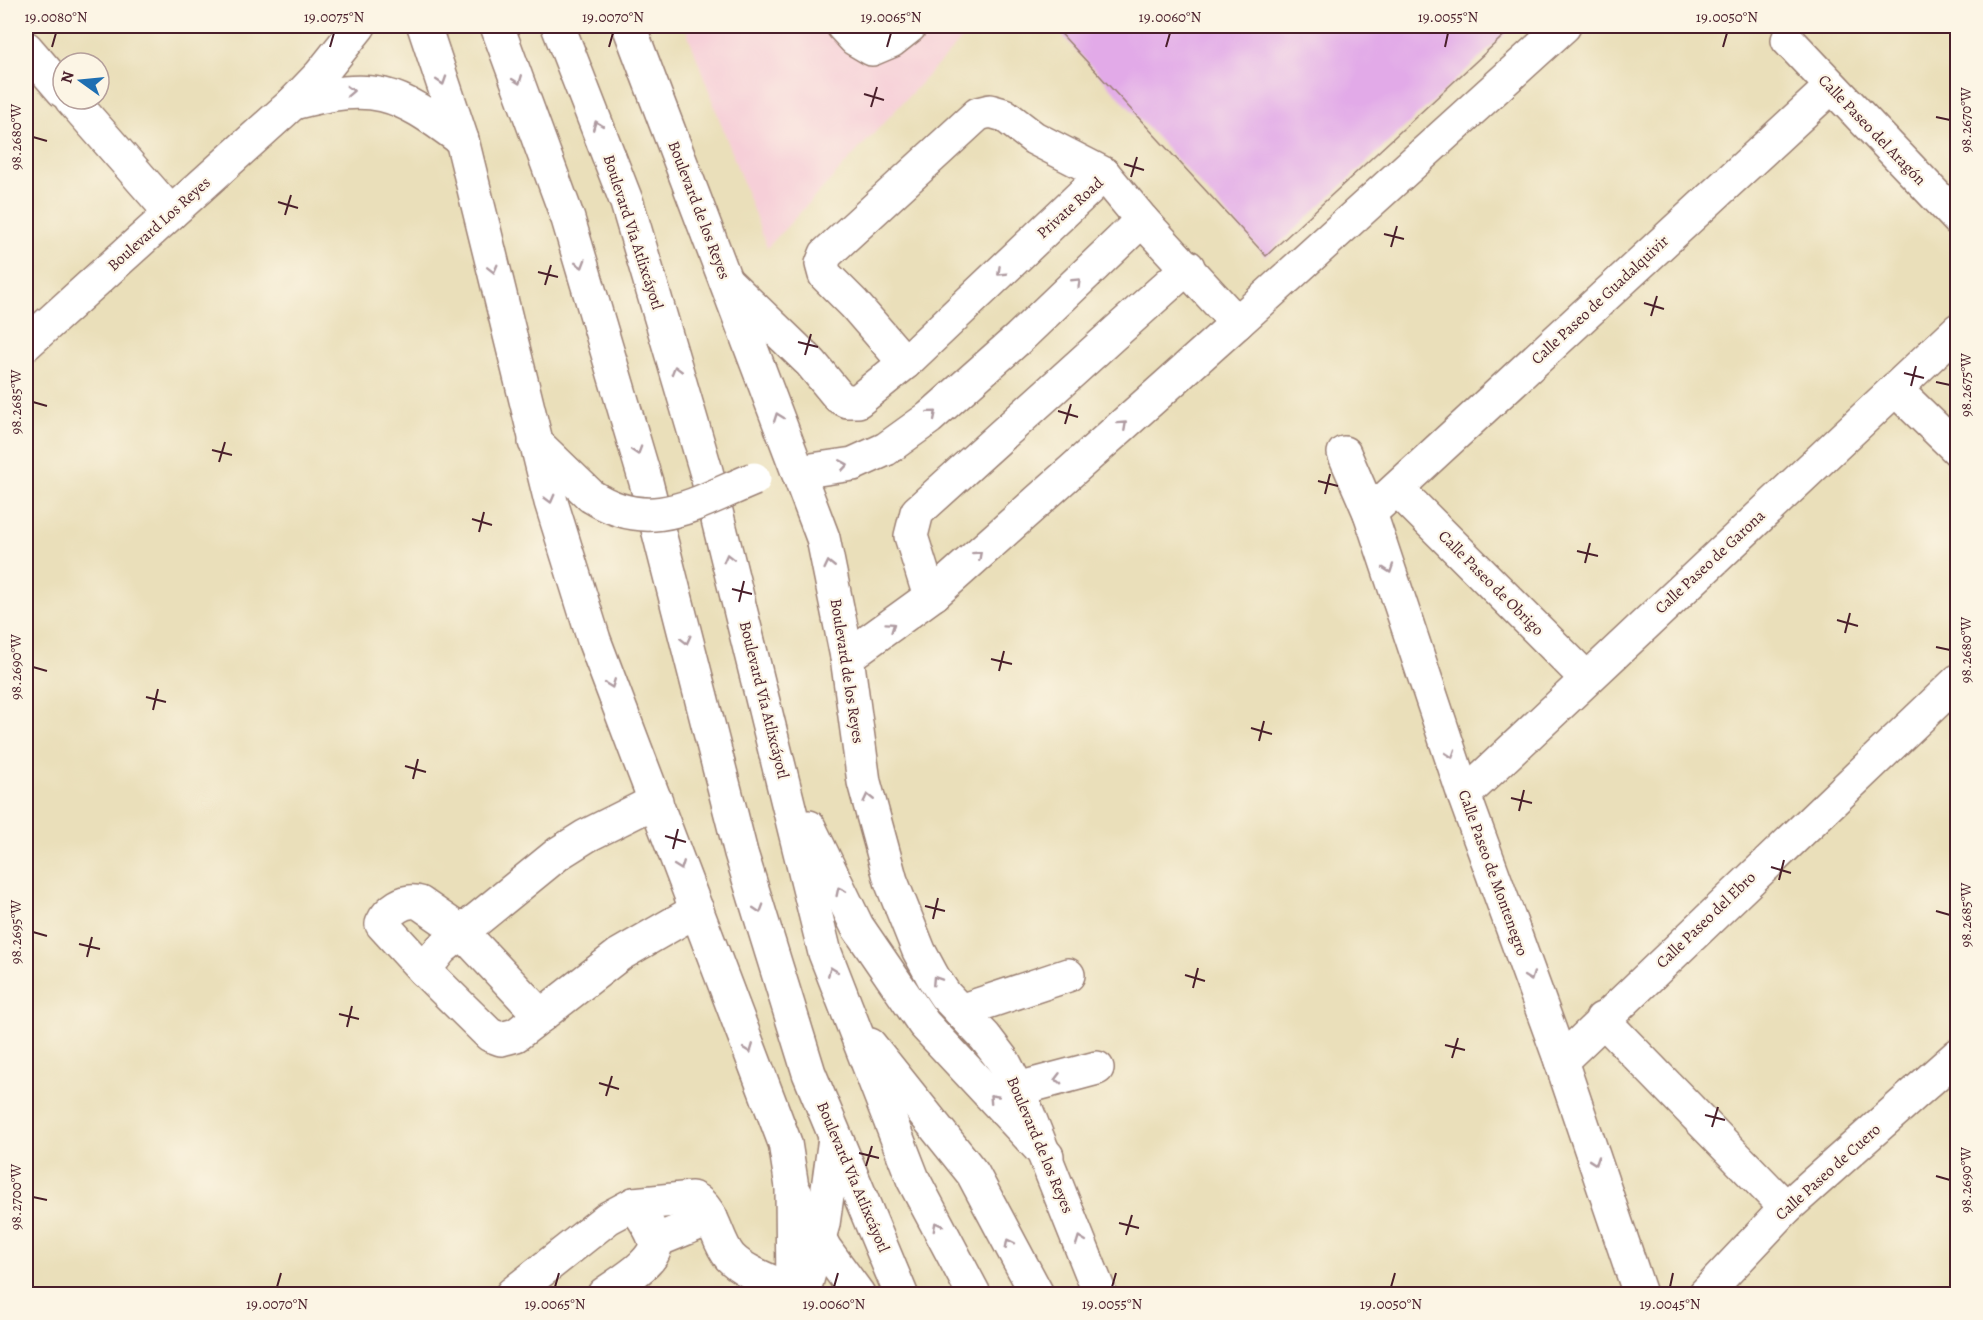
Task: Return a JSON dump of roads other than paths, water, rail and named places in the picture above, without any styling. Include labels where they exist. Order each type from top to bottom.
[{"type":"main road","name":"Boulevard Los Reyes","points":[[26,344],[293,103],[320,75],[359,26]]},
{"type":"main road","points":[[424,26],[462,140],[535,442],[568,561],[594,640],[785,1143],[792,1187],[797,1293]]},
{"type":"main road","name":"Boulevard Vía Atlixcáyotl","points":[[497,26],[568,219],[646,482],[741,853],[809,1073],[901,1294]]},
{"type":"main road","name":"Boulevard Vía Atlixcáyotl","points":[[558,26],[627,203],[706,471],[825,953],[913,1179],[974,1294]]},
{"type":"main road","points":[[616,26],[634,38]]},
{"type":"main road","points":[[843,26],[855,39],[872,49],[891,41],[910,26]]},
{"type":"main road","points":[[847,657],[934,594],[1564,26]]},
{"type":"main road","name":"Boulevard de los Reyes","points":[[634,38],[823,538],[847,657],[864,782],[880,848],[919,951],[933,977],[960,1011],[985,1037],[1011,1076],[1047,1156],[1100,1294]]},
{"type":"main road","name":"Calle Paseo del Aragón","points":[[1788,40],[1958,219]]},
{"type":"main road","points":[[26,48],[51,76]]},
{"type":"main road","name":"Calle Paseo de Guadalquivir","points":[[1370,513],[1831,87]]},
{"type":"main road","name":"Boulevard Los Reyes","points":[[293,103],[335,92],[363,91],[389,95],[412,105],[462,140]]},
{"type":"main road","points":[[81,111],[171,213]]},
{"type":"main road","points":[[905,363],[854,304],[825,275],[822,264],[826,255],[978,114],[990,111],[1004,115],[1034,138],[1104,174]]},
{"type":"main road","name":"Private Road","points":[[726,281],[811,363],[838,397],[847,401],[858,401],[905,363],[1104,174],[1142,220],[1188,267]]},
{"type":"main road","points":[[535,442],[591,496],[627,514],[652,516],[671,512],[754,479],[853,464],[886,449],[929,418],[1019,338],[1142,220]]},
{"type":"main road","points":[[934,594],[926,584],[911,536],[917,512],[1188,267],[1237,323]]},
{"type":"main road","name":"Calle Paseo de Garona","points":[[1464,795],[1958,330]]},
{"type":"main road","points":[[1895,389],[1958,450]]},
{"type":"main road","name":"Calle Paseo de Montenegro","points":[[1344,453],[1370,513],[1464,795],[1561,1061],[1640,1294]]},
{"type":"main road","name":"Calle Paseo de Obrigo","points":[[1396,489],[1586,678]]},
{"type":"main road","name":"Calle Paseo del Ebro","points":[[1561,1061],[1602,1019],[1958,681]]},
{"type":"main road","points":[[781,770],[857,926],[924,1024],[1047,1156]]},
{"type":"main road","points":[[424,970],[441,949],[559,853],[586,836],[656,801]]},
{"type":"main road","points":[[542,1016],[462,932],[413,901],[403,903],[385,918],[382,924],[387,932],[490,1035],[501,1039],[516,1035],[542,1016],[619,955],[697,910]]},
{"type":"main road","points":[[960,1011],[1068,975]]},
{"type":"main road","points":[[1001,998],[996,1030],[1011,1076],[1098,1068]]},
{"type":"main road","points":[[1602,1019],[1786,1208]]},
{"type":"main road","points":[[853,1025],[974,1174],[1037,1294]]},
{"type":"main road","name":"Calle Paseo de Cuero","points":[[1705,1294],[1786,1208],[1958,1055]]},
{"type":"main road","points":[[797,1293],[819,1240],[831,1180],[836,1136]]},
{"type":"main road","points":[[792,1187],[819,1240],[858,1294]]},
{"type":"main road","points":[[512,1294],[608,1218],[634,1204],[692,1198],[700,1202],[711,1218],[730,1257],[742,1266],[797,1293]]},
{"type":"main road","points":[[604,1294],[650,1260],[655,1250],[654,1241],[634,1204]]},
{"type":"main road","points":[[654,1241],[711,1218]]}]
